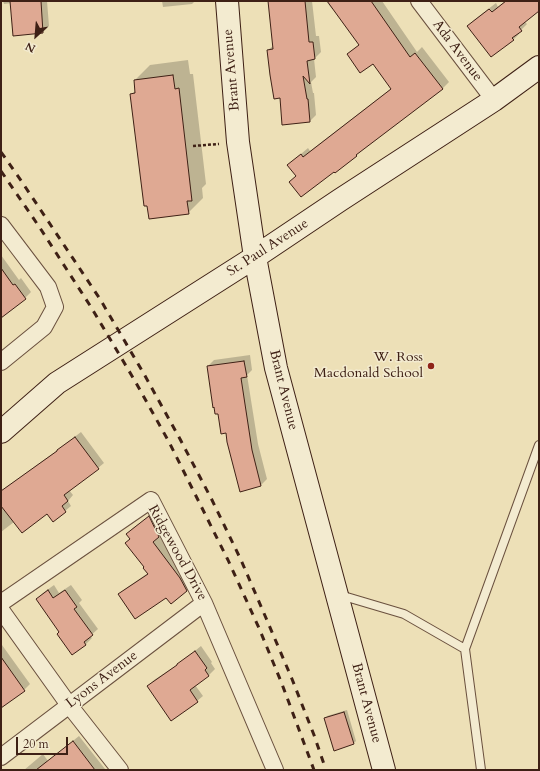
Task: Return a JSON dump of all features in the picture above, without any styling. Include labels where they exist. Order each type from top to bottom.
[{"type":"main road","name":"Brant Avenue","points":[[227,1],[238,142],[255,257],[276,368],[384,770]]},
{"type":"main road","name":"St. Paul Avenue","points":[[1,432],[57,383],[255,257],[494,100],[539,67]]},
{"type":"street","name":"Ada Avenue","points":[[419,1],[494,100]]},
{"type":"street","points":[[1,225],[48,287],[55,307],[44,326],[1,362]]},
{"type":"street","name":"Ridgewood Drive","points":[[1,603],[151,500],[204,603],[275,770]]},
{"type":"street","name":"Lyons Avenue","points":[[1,757],[204,603]]},
{"type":"street","points":[[1,610],[69,705],[120,770]]},
{"type":"lane","points":[[481,770],[465,649],[539,445]]},
{"type":"lane","points":[[337,594],[404,614],[465,649]]},
{"type":"path","points":[[193,146],[238,142]]},
{"type":"building","points":[[10,1],[41,1],[43,33],[13,36]]},
{"type":"building","points":[[268,1],[305,1],[309,42],[313,42],[315,59],[307,61],[310,84],[303,76],[308,99],[310,122],[282,125],[280,98],[274,99],[267,50],[273,49]]},
{"type":"building","points":[[327,1],[371,1],[410,57],[415,53],[443,89],[356,155],[357,156],[335,173],[334,172],[301,197],[289,182],[296,176],[287,165],[301,154],[303,157],[391,89],[373,64],[360,73],[347,54],[359,45]]},
{"type":"building","points":[[506,1],[539,1],[539,11],[519,27],[522,31],[512,38],[514,40],[491,57],[467,26],[489,9],[492,12]]},
{"type":"building","points":[[173,75],[175,89],[179,88],[192,201],[187,201],[189,214],[149,219],[147,206],[144,206],[130,94],[135,93],[134,80]]},
{"type":"building","points":[[1,268],[13,285],[15,284],[26,299],[1,318]]},
{"type":"building","points":[[244,361],[247,377],[241,378],[252,450],[261,486],[240,492],[226,433],[221,434],[218,414],[215,414],[214,407],[213,408],[207,366]]},
{"type":"building","points":[[75,437],[99,469],[64,495],[68,501],[62,506],[66,512],[53,522],[47,514],[22,533],[1,506],[1,491]]},
{"type":"building","points":[[149,516],[159,537],[153,542],[180,578],[187,591],[171,604],[166,598],[135,619],[118,594],[148,574],[125,543],[130,539],[126,534]]},
{"type":"building","points":[[48,590],[53,598],[65,590],[77,607],[74,609],[93,635],[84,642],[86,645],[72,655],[57,634],[59,632],[36,599]]},
{"type":"building","points":[[195,651],[207,668],[205,670],[209,676],[190,690],[198,702],[171,721],[147,686]]},
{"type":"building","points":[[1,657],[25,691],[1,708]]},
{"type":"building","points":[[344,712],[354,744],[334,751],[324,718]]},
{"type":"building","points":[[73,741],[95,770],[36,770]]},
{"type":"railway","points":[[1,152],[100,299],[180,439],[241,560],[292,679],[326,770]]},
{"type":"railway","points":[[1,171],[91,307],[169,442],[228,560],[259,628],[282,684],[314,770]]},
{"type":"place","name":"W. Ross Macdonald School","points":[[431,366]]}]
